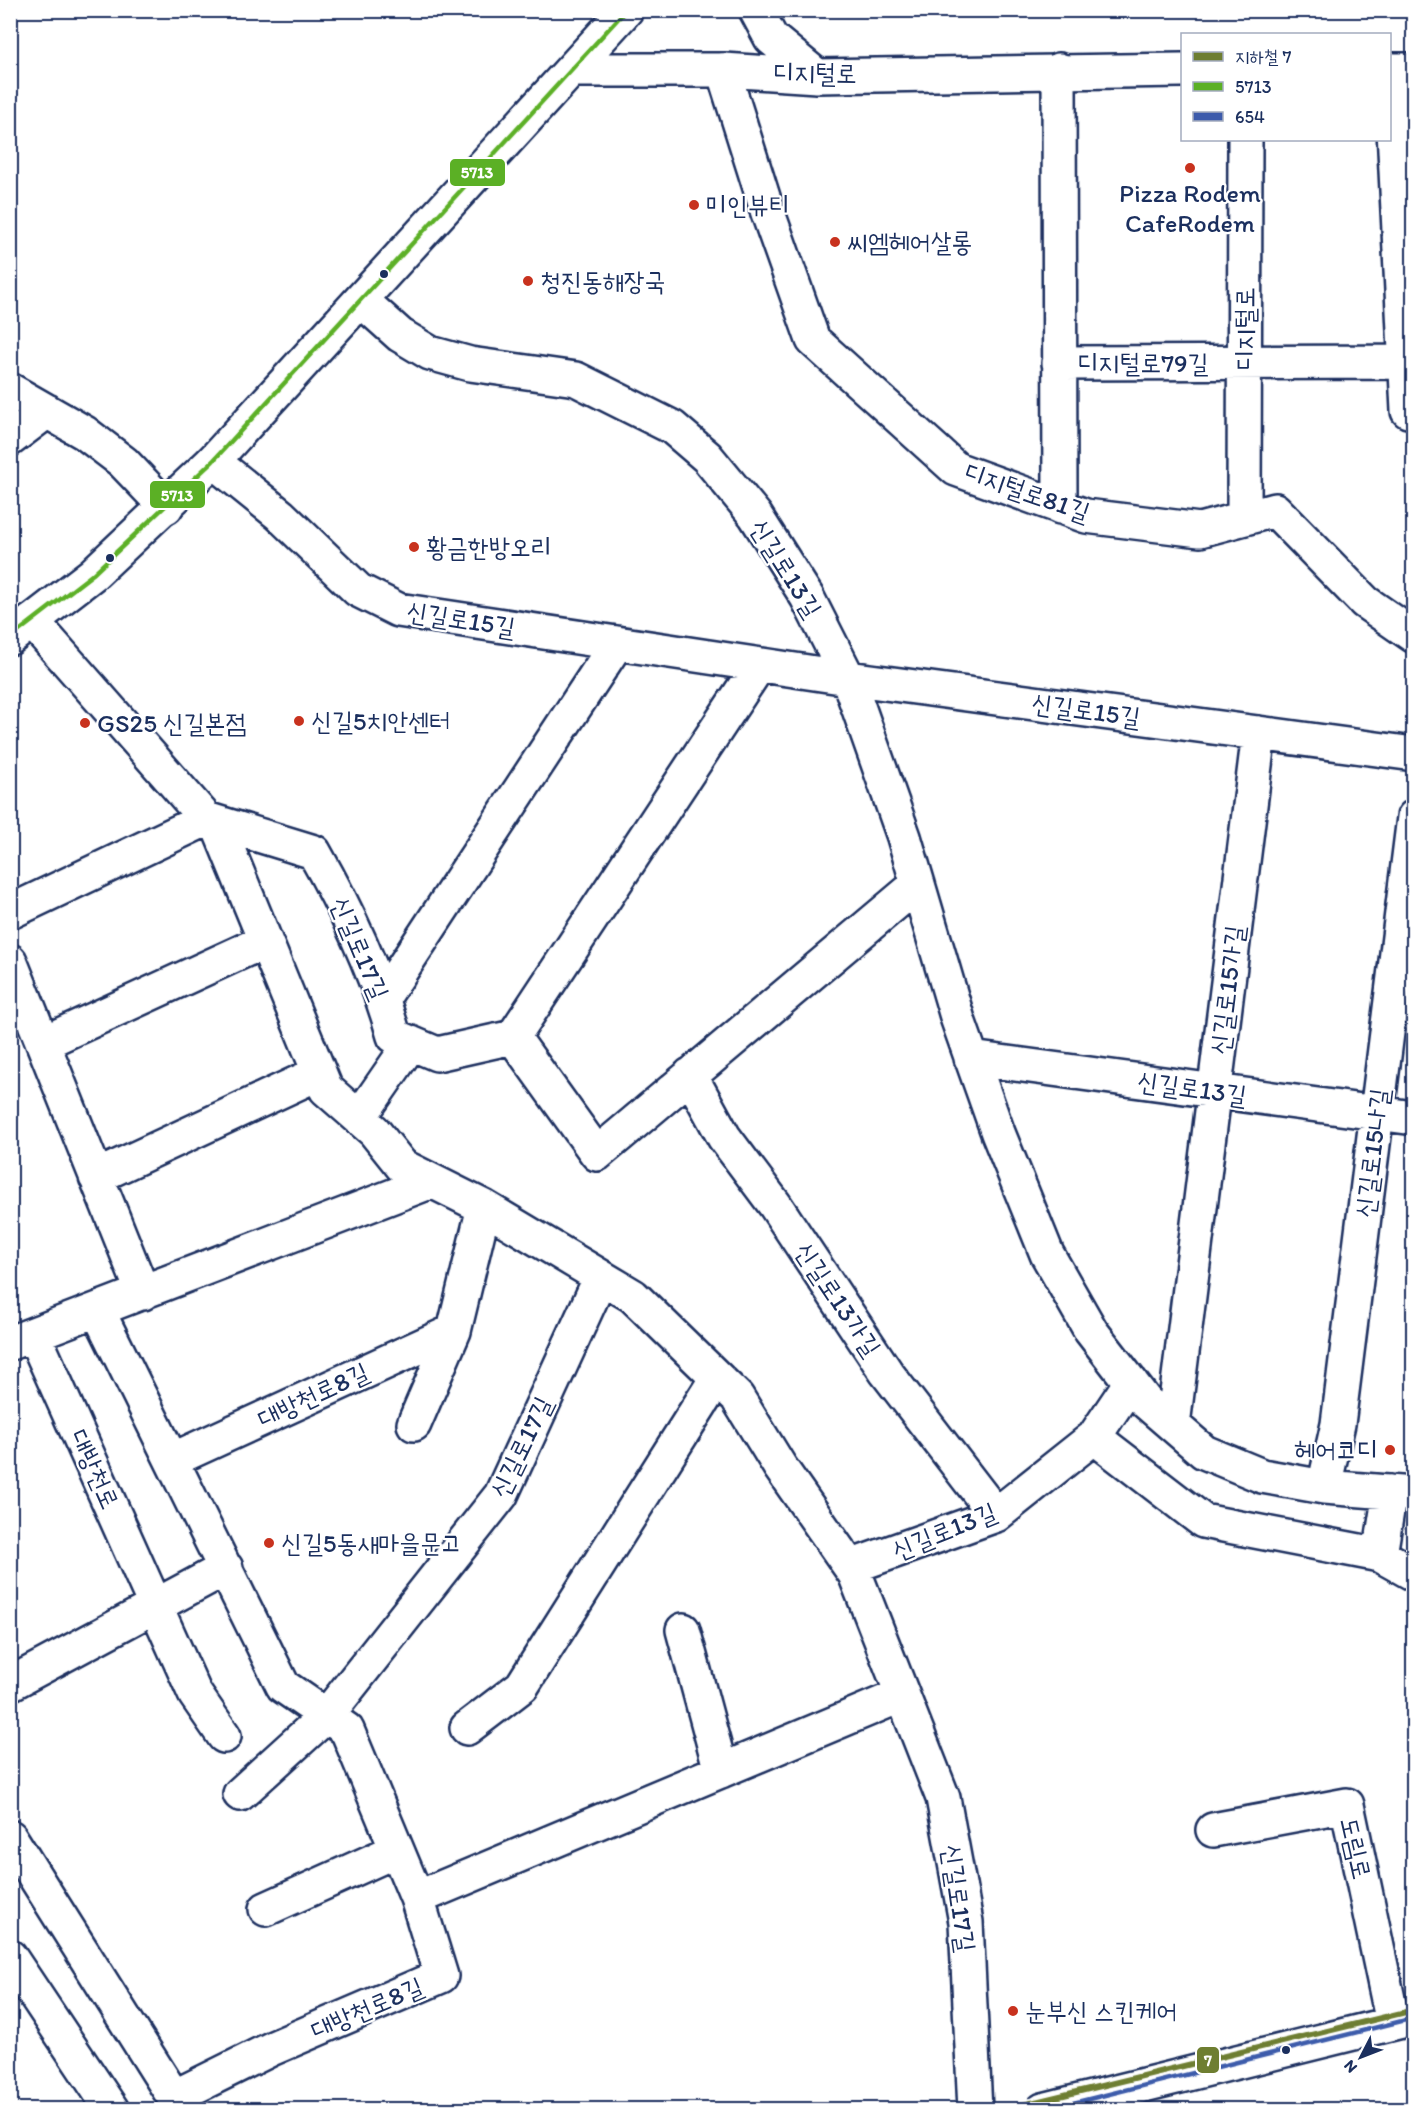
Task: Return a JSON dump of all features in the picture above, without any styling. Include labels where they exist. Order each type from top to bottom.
[{"type":"street","points":[[21,629],[93,574],[213,461],[626,10]]},
{"type":"street","points":[[756,10],[771,38],[817,76]]},
{"type":"street","name":"디지털로","points":[[571,70],[723,70],[817,76],[1059,70],[1181,70]]},
{"type":"street","name":"디지털로81길","points":[[723,70],[768,213],[813,339],[956,469],[1086,516],[1200,530],[1275,510],[1365,602],[1413,636]]},
{"type":"street","points":[[1059,70],[1060,507]]},
{"type":"street","points":[[1398,70],[1408,411],[1413,410]]},
{"type":"street","name":"디지털로","points":[[1244,518],[1245,141]]},
{"type":"street","name":"신길로13길","points":[[361,300],[400,335],[430,352],[470,364],[576,379],[672,427],[707,457],[754,515],[807,597],[848,678],[918,884],[971,1058],[998,1133],[1047,1254],[1091,1331],[1146,1402],[1204,1452],[1262,1476],[1324,1487],[1402,1493]]},
{"type":"street","name":"디지털로79길","points":[[1059,363],[1406,362]]},
{"type":"street","points":[[10,390],[85,433],[123,462],[166,507]]},
{"type":"street","points":[[10,439],[47,411]]},
{"type":"street","name":"신길로15길","points":[[213,461],[280,515],[358,590],[398,610],[848,678],[1413,754]]},
{"type":"street","name":"신길로17길","points":[[21,629],[206,819],[219,828],[326,1089],[374,1131],[402,1166],[484,1207],[633,1296],[737,1397],[780,1467],[850,1567],[943,1798],[966,1922],[975,2109]]},
{"type":"street","points":[[383,998],[617,643]]},
{"type":"street","points":[[759,665],[513,1037],[597,1154],[918,884]]},
{"type":"street","name":"신길로15가길","points":[[1173,1425],[1259,733]]},
{"type":"street","name":"신길로15나길","points":[[1324,1487],[1338,1424],[1413,817]]},
{"type":"street","points":[[10,912],[206,819]]},
{"type":"street","name":"신길로17길","points":[[206,819],[314,852],[334,887],[383,998],[394,1036],[437,1054],[513,1037]]},
{"type":"street","points":[[43,1043],[265,941]]},
{"type":"street","points":[[10,961],[143,1293]]},
{"type":"street","points":[[359,1118],[411,1043]]},
{"type":"street","name":"신길로13길","points":[[971,1058],[1413,1118]]},
{"type":"street","points":[[96,1177],[319,1073]]},
{"type":"street","name":"신길로13가길","points":[[690,1075],[724,1137],[776,1205],[886,1372],[996,1515]]},
{"type":"street","points":[[22,1339],[432,1181]]},
{"type":"street","points":[[414,1424],[454,1331],[484,1207]]},
{"type":"street","name":"신길로17길","points":[[327,1715],[501,1496],[601,1277]]},
{"type":"street","name":"대방천로8길","points":[[98,1311],[284,1686],[347,1730],[417,1898],[441,1976],[273,2048],[178,2103]]},
{"type":"street","name":"대방천로8길","points":[[172,1460],[454,1331]]},
{"type":"street","name":"대방천로","points":[[22,1339],[156,1604],[195,1694],[224,1736]]},
{"type":"street","points":[[467,1728],[522,1686],[717,1378]]},
{"type":"street","name":"신길로13길","points":[[850,1567],[996,1515],[1094,1437],[1131,1382]]},
{"type":"street","points":[[1094,1437],[1203,1521],[1380,1555],[1413,1574]]},
{"type":"street","points":[[1380,1555],[1402,1493]]},
{"type":"street","points":[[10,1684],[226,1568]]},
{"type":"street","points":[[683,1630],[721,1771]]},
{"type":"street","points":[[417,1898],[902,1695]]},
{"type":"street","points":[[240,1794],[327,1715]]},
{"type":"street","name":"도림로","points":[[1043,2109],[1403,2020],[1347,1805],[1213,1830]]},
{"type":"street","points":[[10,1837],[178,2103]]},
{"type":"street","points":[[266,1909],[397,1850]]},
{"type":"street","points":[[10,1957],[111,2109]]},
{"type":"metro line","name":"7","points":[[1002,2110],[1414,2010]]},
{"type":"transit line","name":"5713","points":[[10,638],[93,574],[213,461],[626,10]]},
{"type":"transit line","name":"654","points":[[1045,2110],[1414,2018]]},
{"type":"place","name":"Pizza Rodem CafeRodem","points":[[1190,168]]},
{"type":"place","name":"미인뷰티","points":[[694,205]]},
{"type":"place","name":"씨엠헤어살롱","points":[[835,242]]},
{"type":"place","name":"청진동해장국","points":[[528,281]]},
{"type":"place","name":"황금한방오리","points":[[414,547]]},
{"type":"place","name":"신길5치안센터","points":[[299,721]]},
{"type":"place","name":"GS25 신길본점","points":[[85,723]]},
{"type":"place","name":"헤어코디","points":[[1390,1450]]},
{"type":"place","name":"신길5동새마을문고","points":[[269,1543]]},
{"type":"place","name":"눈부신 스킨케어","points":[[1013,2011]]}]
